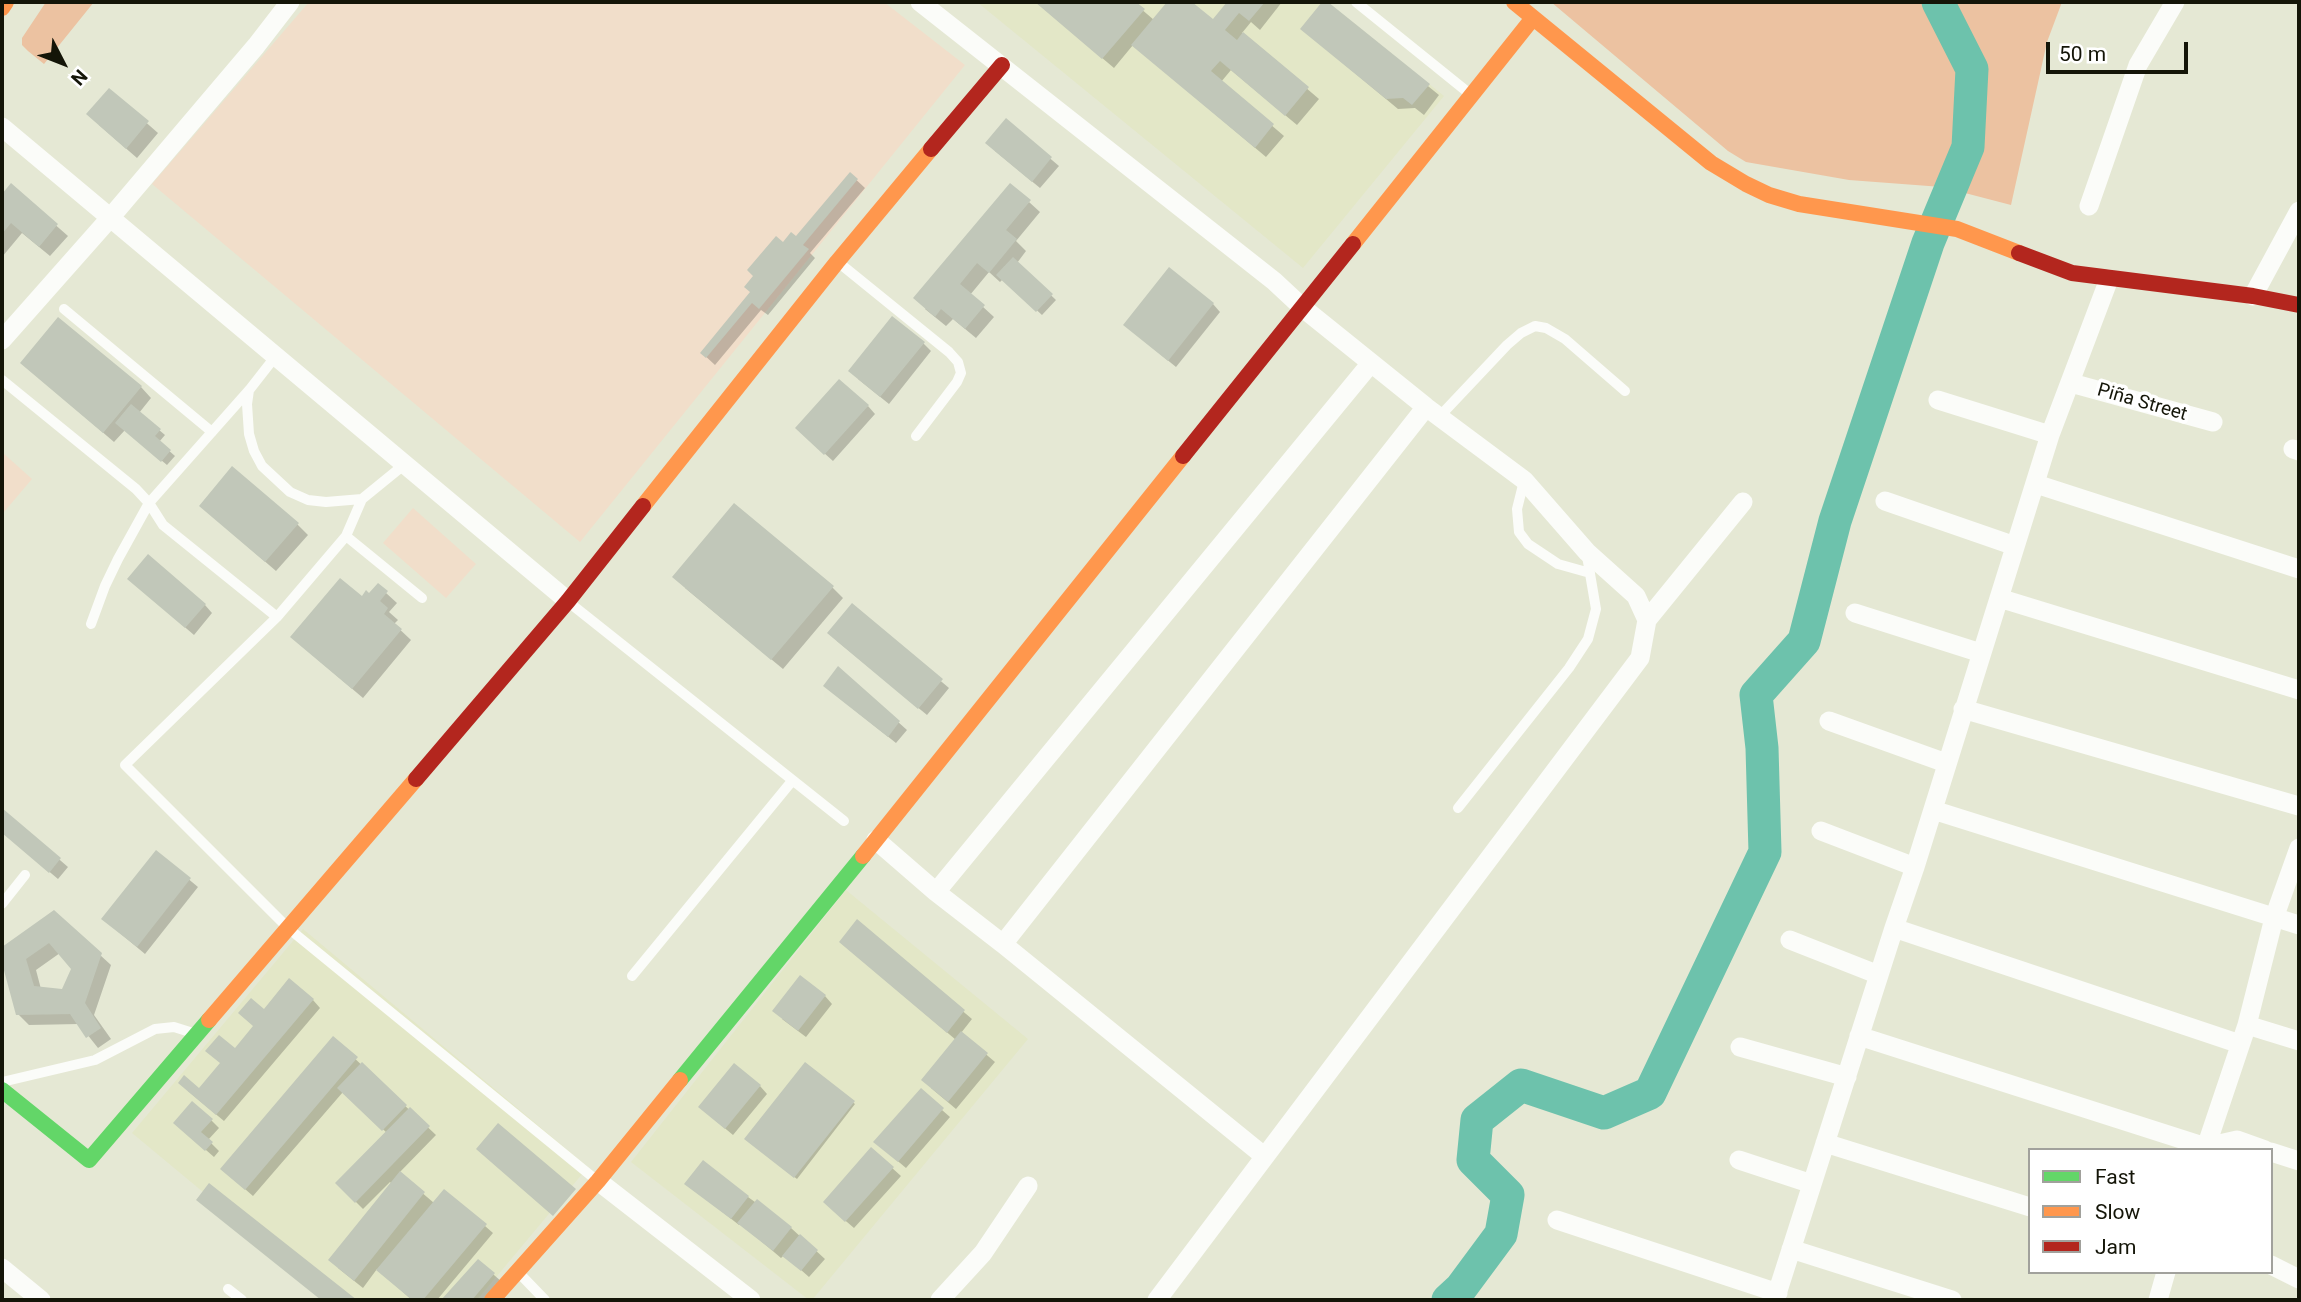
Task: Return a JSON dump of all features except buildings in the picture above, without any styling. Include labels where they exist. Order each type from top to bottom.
[{"type":"street","points":[[2,8],[6,2]]},
{"type":"street","points":[[2,340],[110,218],[290,2]]},
{"type":"street","points":[[920,2],[1274,281],[1371,363],[1524,480],[1587,552],[1636,596],[1647,620]]},
{"type":"street","points":[[1514,2],[1684,142],[1727,174],[1769,195],[1799,204],[1957,229],[2072,273],[2253,296],[2299,305]]},
{"type":"street","points":[[2089,206],[2138,65],[2175,2]]},
{"type":"street","points":[[492,1300],[598,1181],[876,840],[1532,18]]},
{"type":"street","points":[[2,1090],[89,1160],[568,601],[837,262],[1002,65]]},
{"type":"street","points":[[2,127],[568,601]]},
{"type":"street","points":[[2253,296],[2299,211]]},
{"type":"street","points":[[1557,1220],[1777,1296],[2050,435],[2109,279]]},
{"type":"street","points":[[936,892],[1371,363]]},
{"type":"street","name":"Piña Street","points":[[2071,383],[2213,422]]},
{"type":"street","points":[[1938,400],[2050,435]]},
{"type":"street","points":[[1003,944],[1433,411]]},
{"type":"street","points":[[2036,484],[2299,569]]},
{"type":"street","points":[[1885,501],[2015,547]]},
{"type":"street","points":[[1157,1300],[1640,658],[1647,620],[1743,502]]},
{"type":"street","points":[[1998,598],[2299,690]]},
{"type":"street","points":[[1855,613],[1981,653]]},
{"type":"street","points":[[1963,709],[2299,806]]},
{"type":"street","points":[[1829,721],[1946,763]]},
{"type":"street","points":[[1933,810],[2299,925]]},
{"type":"street","points":[[1821,831],[1915,867]]},
{"type":"street","points":[[876,840],[936,892],[1264,1156]]},
{"type":"street","points":[[2206,1148],[2247,1025],[2274,918],[2299,848]]},
{"type":"street","points":[[1894,928],[2240,1044]]},
{"type":"street","points":[[1790,940],[1879,975]]},
{"type":"street","points":[[2247,1025],[2299,1041]]},
{"type":"street","points":[[1859,1036],[2203,1148]]},
{"type":"street","points":[[1740,1047],[1847,1077]]},
{"type":"street","points":[[2209,1148],[2237,1140],[2259,1148]]},
{"type":"street","points":[[1825,1143],[2028,1206]]},
{"type":"street","points":[[2273,1153],[2299,1161]]},
{"type":"street","points":[[1739,1160],[1812,1184]]},
{"type":"street","points":[[598,1181],[751,1300]]},
{"type":"street","points":[[940,1300],[983,1253],[1028,1186]]},
{"type":"street","points":[[1791,1249],[1952,1300]]},
{"type":"street","points":[[2273,1266],[2299,1279]]},
{"type":"street","points":[[2,1268],[41,1300]]},
{"type":"street","points":[[2158,1300],[2165,1274]]},
{"type":"lane","points":[[1356,2],[1470,94]]},
{"type":"lane","points":[[837,262],[958,362],[961,373],[957,382],[916,436]]},
{"type":"lane","points":[[64,309],[212,432]]},
{"type":"lane","points":[[1433,411],[1521,332],[1535,326],[1546,328],[1565,339],[1625,391]]},
{"type":"lane","points":[[91,624],[113,568],[149,503],[250,390],[275,357]]},
{"type":"lane","points":[[2,380],[136,489],[163,525],[277,617]]},
{"type":"lane","points":[[250,390],[247,404],[249,434],[262,466],[275,480],[290,492],[308,500],[326,502],[362,499]]},
{"type":"lane","points":[[405,464],[362,499],[346,536],[277,617],[125,765],[288,928],[598,1181]]},
{"type":"lane","points":[[1524,480],[1517,509],[1519,532],[1528,544],[1558,564],[1590,573]]},
{"type":"lane","points":[[346,536],[422,598]]},
{"type":"lane","points":[[1458,808],[1569,668],[1588,639],[1595,609],[1587,552]]},
{"type":"lane","points":[[568,601],[844,821]]},
{"type":"lane","points":[[632,976],[792,781]]},
{"type":"lane","points":[[2,904],[25,875]]},
{"type":"lane","points":[[2,1083],[95,1060],[155,1029],[174,1027],[197,1034]]},
{"type":"lane","points":[[517,1271],[545,1300]]},
{"type":"lane","points":[[228,1289],[242,1300]]},
{"type":"shaded area","points":[[46,2],[94,2],[44,64],[22,45],[22,38]]},
{"type":"shaded area","points":[[309,2],[884,2],[965,65],[580,542],[152,184]]},
{"type":"shaded area","points":[[977,2],[1328,2],[1444,96],[1303,268]]},
{"type":"shaded area","points":[[1551,2],[2062,2],[2047,42],[2011,205],[1942,187],[1849,180],[1746,162],[1728,151]]},
{"type":"shaded area","points":[[2,452],[32,479],[4,512],[2,510]]},
{"type":"shaded area","points":[[413,508],[476,564],[446,598],[383,543]]},
{"type":"shaded area","points":[[846,890],[1028,1039],[812,1300],[809,1300],[631,1162]]},
{"type":"shaded area","points":[[303,929],[588,1167],[477,1300],[333,1300],[132,1133]]},
{"type":"waterway","points":[[1448,1300],[1461,1288],[1501,1234],[1508,1195],[1473,1160],[1477,1120],[1521,1085],[1604,1113],[1650,1093],[1765,852],[1762,748],[1756,695],[1804,641],[1835,521],[1928,243],[1968,147],[1972,69],[1938,2]]},
{"type":"traffic: fast","points":[[680,1080],[863,856]]},
{"type":"traffic: fast","points":[[2,1090],[89,1160],[209,1020]]},
{"type":"traffic: slow","points":[[2,8],[6,2]]},
{"type":"traffic: slow","points":[[1514,2],[1711,163],[1746,184],[1769,195],[1799,204],[1957,229],[2019,253]]},
{"type":"traffic: slow","points":[[1353,244],[1533,18]]},
{"type":"traffic: slow","points":[[643,506],[837,262],[931,149]]},
{"type":"traffic: slow","points":[[863,856],[1183,456]]},
{"type":"traffic: slow","points":[[209,1020],[416,779]]},
{"type":"traffic: slow","points":[[492,1300],[598,1181],[680,1080]]},
{"type":"traffic: jam","points":[[931,149],[1002,65]]},
{"type":"traffic: jam","points":[[1183,456],[1353,244]]},
{"type":"traffic: jam","points":[[2019,253],[2072,273],[2253,296],[2299,305]]},
{"type":"traffic: jam","points":[[416,779],[568,601],[643,506]]}]
